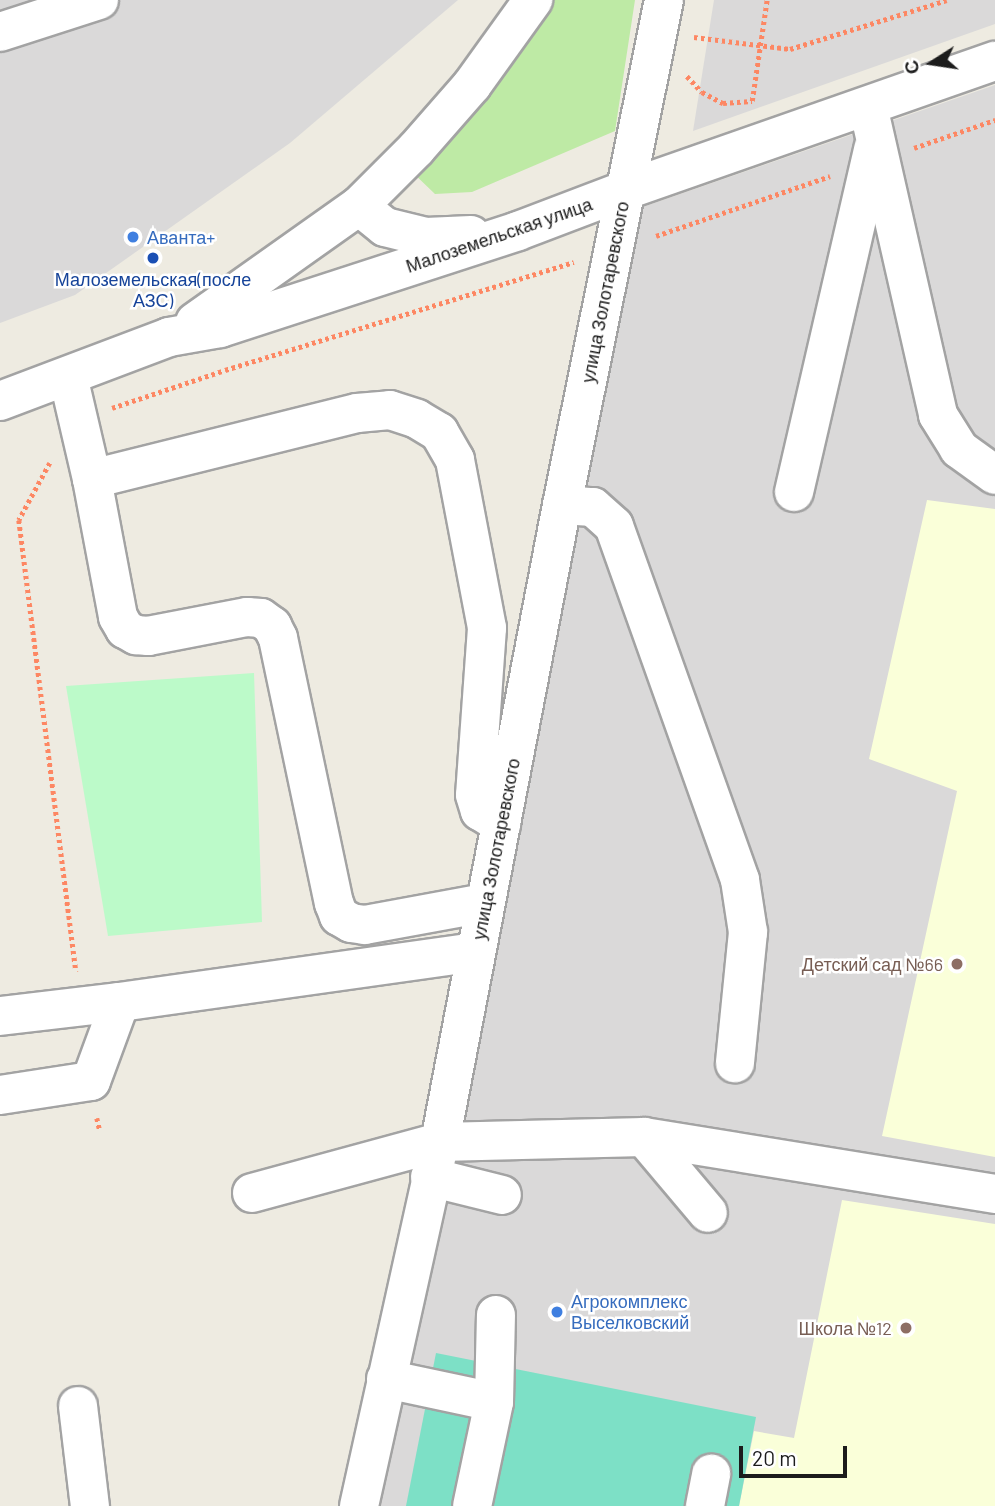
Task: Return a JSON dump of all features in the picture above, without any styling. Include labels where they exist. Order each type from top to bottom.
[{"type":"street","points":[[0,32],[99,0]]},
{"type":"street","points":[[169,337],[215,311],[359,206],[416,149],[472,85],[533,0]]},
{"type":"street","name":"улица Золотаревского","points":[[359,1506],[435,1159],[562,505],[664,0]]},
{"type":"street","name":"Малоземельская улица","points":[[0,401],[169,337],[220,328],[518,231],[626,190],[873,142],[995,61]]},
{"type":"street","points":[[873,142],[938,415],[959,449],[995,475]]},
{"type":"street","points":[[794,492],[873,142]]},
{"type":"street","points":[[359,206],[385,227],[426,237],[518,231]]},
{"type":"street","points":[[68,376],[92,479],[118,617],[125,629],[136,635],[148,636],[247,617],[261,618],[272,626],[278,638],[339,916],[351,923],[365,925],[485,903]]},
{"type":"street","points":[[92,479],[357,413],[390,410],[417,419],[439,432],[455,460],[487,628],[475,795],[480,811],[501,824]]},
{"type":"street","points":[[562,505],[593,507],[614,526],[740,880],[748,932],[735,1063]]},
{"type":"street","points":[[0,1016],[81,1008],[476,953]]},
{"type":"street","points":[[0,1095],[91,1081],[120,1002]]},
{"type":"street","points":[[644,1137],[708,1213]]},
{"type":"street","points":[[252,1193],[435,1159],[644,1137],[995,1194]]},
{"type":"street","points":[[435,1159],[502,1195]]},
{"type":"street","points":[[472,1506],[494,1402],[496,1315]]},
{"type":"street","points":[[386,1380],[494,1402]]},
{"type":"street","points":[[78,1406],[90,1506]]},
{"type":"path","points":[[680,68],[702,92],[723,103],[752,101],[767,0]]},
{"type":"path","points":[[685,36],[790,49],[947,0]]},
{"type":"path","points":[[81,1008],[19,520],[73,421],[278,353],[614,251],[873,142],[995,120]]},
{"type":"path","points":[[91,1081],[100,1131]]},
{"type":"shaded area","points":[[0,0],[458,0],[290,143],[75,295],[0,323]]},
{"type":"shaded area","points":[[714,0],[995,0],[995,24],[693,131]]},
{"type":"shaded area","points":[[995,85],[995,1506],[378,1506],[637,209]]},
{"type":"shaded area","name":"Детский сад №66","points":[[927,500],[995,509],[995,1157],[882,1136],[957,791],[869,759]]},
{"type":"shaded area","name":"Школа №12","points":[[842,1200],[995,1224],[995,1506],[739,1506],[754,1431],[794,1438]]},
{"type":"green space","points":[[554,0],[635,0],[615,131],[472,192],[435,194],[409,169],[507,65]]},
{"type":"green space","points":[[254,673],[262,922],[108,936],[66,686]]},
{"type":"green space","points":[[436,1353],[756,1417],[739,1506],[406,1506]]},
{"type":"place","name":"Аванта+","points":[[133,237]]},
{"type":"place","name":"Малоземельская(после АЗС)","points":[[153,258]]},
{"type":"place","name":"Детский сад №66","points":[[957,964]]},
{"type":"place","name":"Агрокомплекс Выселковский","points":[[557,1312]]},
{"type":"place","name":"Школа №12","points":[[906,1328]]}]
